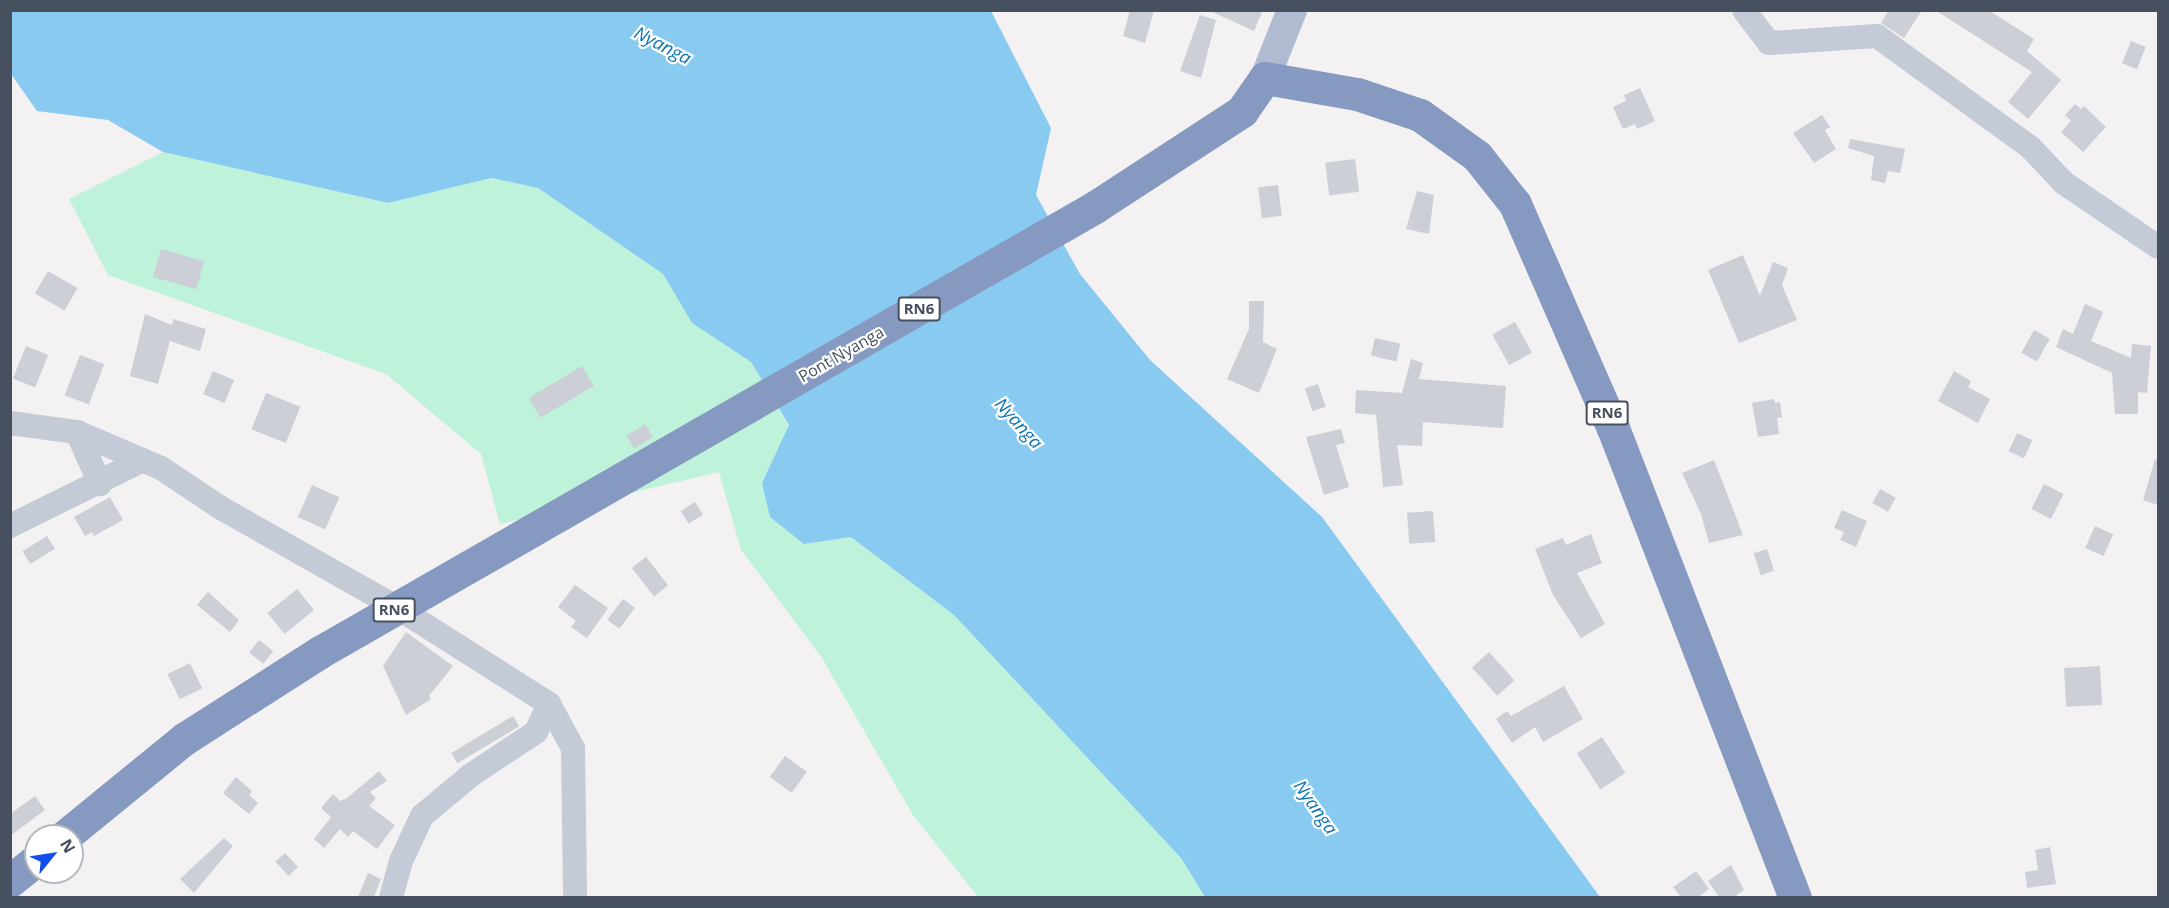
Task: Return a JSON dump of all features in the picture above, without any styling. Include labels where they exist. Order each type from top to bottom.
[{"type":"highway","name":"Pont Nyanga","points":[[398,608],[1095,207],[1242,111],[1265,78]]},
{"type":"highway","name":"RN6","points":[[1265,78],[1357,94],[1420,115],[1477,156],[1515,204],[1613,428],[1795,897]]},
{"type":"highway","name":"RN6","points":[[79,824],[184,739],[320,652],[398,608]]},
{"type":"highway","points":[[10,881],[24,870]]},
{"type":"main road","points":[[1265,78],[1292,10]]},
{"type":"street","points":[[1744,10],[1769,43],[1877,36],[2030,147],[2064,183],[2158,247]]},
{"type":"street","points":[[10,423],[77,432],[143,460],[398,608],[549,704],[573,748],[575,897]]},
{"type":"street","points":[[77,432],[100,484]]},
{"type":"street","points":[[10,526],[100,484],[143,460]]},
{"type":"street","points":[[391,897],[401,861],[422,816],[471,775],[536,732],[549,704]]},
{"type":"green space","points":[[163,152],[387,203],[491,178],[538,188],[663,274],[692,323],[751,362],[789,426],[762,483],[804,544],[851,537],[954,615],[1181,858],[1205,897],[978,897],[913,815],[820,655],[741,550],[719,472],[500,524],[481,454],[386,374],[108,275],[69,199]]},
{"type":"water","name":"Nyanga","points":[[11,11],[991,11],[1051,128],[1036,195],[1080,274],[1150,360],[1322,517],[1600,897],[1205,897],[1181,858],[954,615],[851,537],[804,544],[770,517],[762,483],[789,425],[751,362],[692,323],[663,274],[538,188],[491,178],[388,203],[163,152],[108,120],[37,111],[11,74]]},
{"type":"building","points":[[1130,10],[1154,10],[1145,43],[1123,36]]},
{"type":"building","points":[[1208,10],[1263,10],[1254,31]]},
{"type":"building","points":[[1889,10],[1922,10],[1904,38],[1881,23]]},
{"type":"building","points":[[1935,10],[1988,10],[2034,39],[2027,51],[2061,80],[2028,119],[2008,102],[2032,72]]},
{"type":"building","points":[[1200,15],[1216,20],[1201,78],[1180,71]]},
{"type":"building","points":[[2131,41],[2146,47],[2137,69],[2122,63]]},
{"type":"building","points":[[1640,88],[1655,121],[1637,129],[1635,124],[1623,129],[1613,107],[1626,101],[1624,95]]},
{"type":"building","points":[[2075,104],[2081,109],[2084,106],[2106,127],[2083,152],[2061,132],[2071,121],[2065,115]]},
{"type":"building","points":[[1822,115],[1830,127],[1825,130],[1836,149],[1814,163],[1793,133]]},
{"type":"building","points":[[1850,139],[1905,149],[1900,173],[1888,171],[1885,183],[1871,180],[1874,156],[1848,148]]},
{"type":"building","points":[[1355,159],[1359,192],[1329,195],[1325,163]]},
{"type":"building","points":[[1278,185],[1282,216],[1262,218],[1258,187]]},
{"type":"building","points":[[1417,191],[1434,195],[1429,234],[1406,229]]},
{"type":"building","points":[[161,249],[204,261],[196,289],[153,277]]},
{"type":"building","points":[[1743,255],[1760,296],[1773,262],[1788,268],[1782,285],[1797,320],[1739,343],[1708,270]]},
{"type":"building","points":[[48,271],[77,288],[64,311],[35,294]]},
{"type":"building","points":[[1249,301],[1264,301],[1263,342],[1277,349],[1259,393],[1227,379],[1249,329]]},
{"type":"building","points":[[2085,304],[2103,312],[2091,341],[2131,358],[2132,344],[2151,346],[2147,393],[2138,392],[2138,414],[2115,414],[2112,373],[2056,347],[2063,329],[2073,334]]},
{"type":"building","points":[[145,314],[172,325],[173,319],[206,329],[200,351],[170,341],[158,384],[130,376]]},
{"type":"building","points":[[1515,322],[1532,353],[1509,365],[1492,335]]},
{"type":"building","points":[[2034,330],[2050,339],[2037,361],[2021,353]]},
{"type":"building","points":[[1375,338],[1400,344],[1396,361],[1371,356]]},
{"type":"building","points":[[26,346],[48,355],[35,387],[13,378]]},
{"type":"building","points":[[80,355],[104,364],[89,404],[65,395]]},
{"type":"building","points":[[1411,359],[1423,363],[1419,379],[1506,386],[1503,428],[1423,422],[1422,446],[1397,445],[1403,485],[1383,487],[1376,415],[1355,413],[1356,390],[1402,393]]},
{"type":"building","points":[[582,366],[594,386],[541,418],[529,398]]},
{"type":"building","points":[[213,371],[234,380],[224,403],[203,394]]},
{"type":"building","points":[[1954,371],[1971,381],[1968,387],[1990,399],[1978,423],[1938,401]]},
{"type":"building","points":[[1318,384],[1326,407],[1313,411],[1305,389]]},
{"type":"building","points":[[266,393],[300,407],[286,443],[251,429]]},
{"type":"building","points":[[1774,399],[1775,403],[1780,402],[1782,417],[1777,418],[1779,434],[1758,437],[1752,403]]},
{"type":"building","points":[[645,424],[653,437],[634,448],[626,436]]},
{"type":"building","points":[[1341,429],[1345,443],[1336,445],[1349,487],[1324,495],[1306,437]]},
{"type":"building","points":[[2017,433],[2032,440],[2024,458],[2009,451]]},
{"type":"building","points":[[2155,459],[2158,460],[2158,505],[2143,500]]},
{"type":"building","points":[[1714,460],[1743,535],[1709,543],[1701,514],[1682,473]]},
{"type":"building","points":[[2044,484],[2064,494],[2051,519],[2031,509]]},
{"type":"building","points":[[312,485],[339,497],[325,529],[298,517]]},
{"type":"building","points":[[1880,489],[1896,498],[1888,512],[1872,503]]},
{"type":"building","points":[[110,497],[123,520],[94,536],[92,532],[85,536],[74,517]]},
{"type":"building","points":[[695,502],[703,515],[689,524],[681,511]]},
{"type":"building","points":[[1842,510],[1867,521],[1856,547],[1840,540],[1844,532],[1834,528]]},
{"type":"building","points":[[1433,511],[1435,542],[1409,544],[1407,513]]},
{"type":"building","points":[[2095,526],[2113,534],[2104,556],[2085,548]]},
{"type":"building","points":[[1591,534],[1602,563],[1577,573],[1605,624],[1581,638],[1553,595],[1535,549],[1563,538],[1566,545]]},
{"type":"building","points":[[47,536],[55,549],[30,564],[22,551]]},
{"type":"building","points":[[1767,549],[1774,571],[1761,575],[1754,553]]},
{"type":"building","points":[[646,557],[668,585],[654,596],[632,568]]},
{"type":"building","points":[[575,585],[608,608],[587,638],[571,627],[576,621],[558,607]]},
{"type":"building","points":[[297,589],[314,610],[284,634],[267,613]]},
{"type":"building","points":[[208,592],[239,620],[230,632],[197,605]]},
{"type":"building","points":[[623,599],[635,608],[619,629],[607,620]]},
{"type":"building","points":[[406,632],[453,666],[429,696],[431,699],[406,715],[383,666]]},
{"type":"building","points":[[259,640],[273,651],[263,664],[249,653]]},
{"type":"building","points":[[1489,652],[1514,680],[1497,696],[1472,667]]},
{"type":"building","points":[[190,663],[202,688],[180,699],[168,674]]},
{"type":"building","points":[[2100,666],[2102,705],[2066,707],[2064,668]]},
{"type":"building","points":[[1564,686],[1583,719],[1543,742],[1535,727],[1512,743],[1496,719],[1507,711],[1511,716]]},
{"type":"building","points":[[513,716],[519,726],[457,763],[451,753]]},
{"type":"building","points":[[1602,737],[1625,773],[1600,789],[1577,753]]},
{"type":"building","points":[[785,756],[807,772],[792,793],[770,777]]},
{"type":"building","points":[[379,771],[387,781],[370,792],[376,798],[369,806],[395,825],[377,849],[353,831],[348,837],[340,829],[324,848],[314,839],[331,817],[321,808],[333,794],[340,801],[347,798]]},
{"type":"building","points":[[236,777],[252,791],[249,795],[258,803],[249,814],[223,793]]},
{"type":"building","points":[[35,796],[45,810],[10,836],[10,814]]},
{"type":"building","points":[[224,838],[233,846],[194,893],[180,879]]},
{"type":"building","points":[[2050,847],[2056,884],[2027,888],[2025,872],[2038,870],[2035,850]]},
{"type":"building","points":[[285,853],[298,867],[288,876],[275,862]]},
{"type":"building","points":[[1731,865],[1744,890],[1734,897],[1719,897],[1708,881]]},
{"type":"building","points":[[1696,871],[1709,889],[1698,897],[1681,897],[1673,887]]},
{"type":"building","points":[[368,873],[381,879],[374,897],[358,897]]}]
